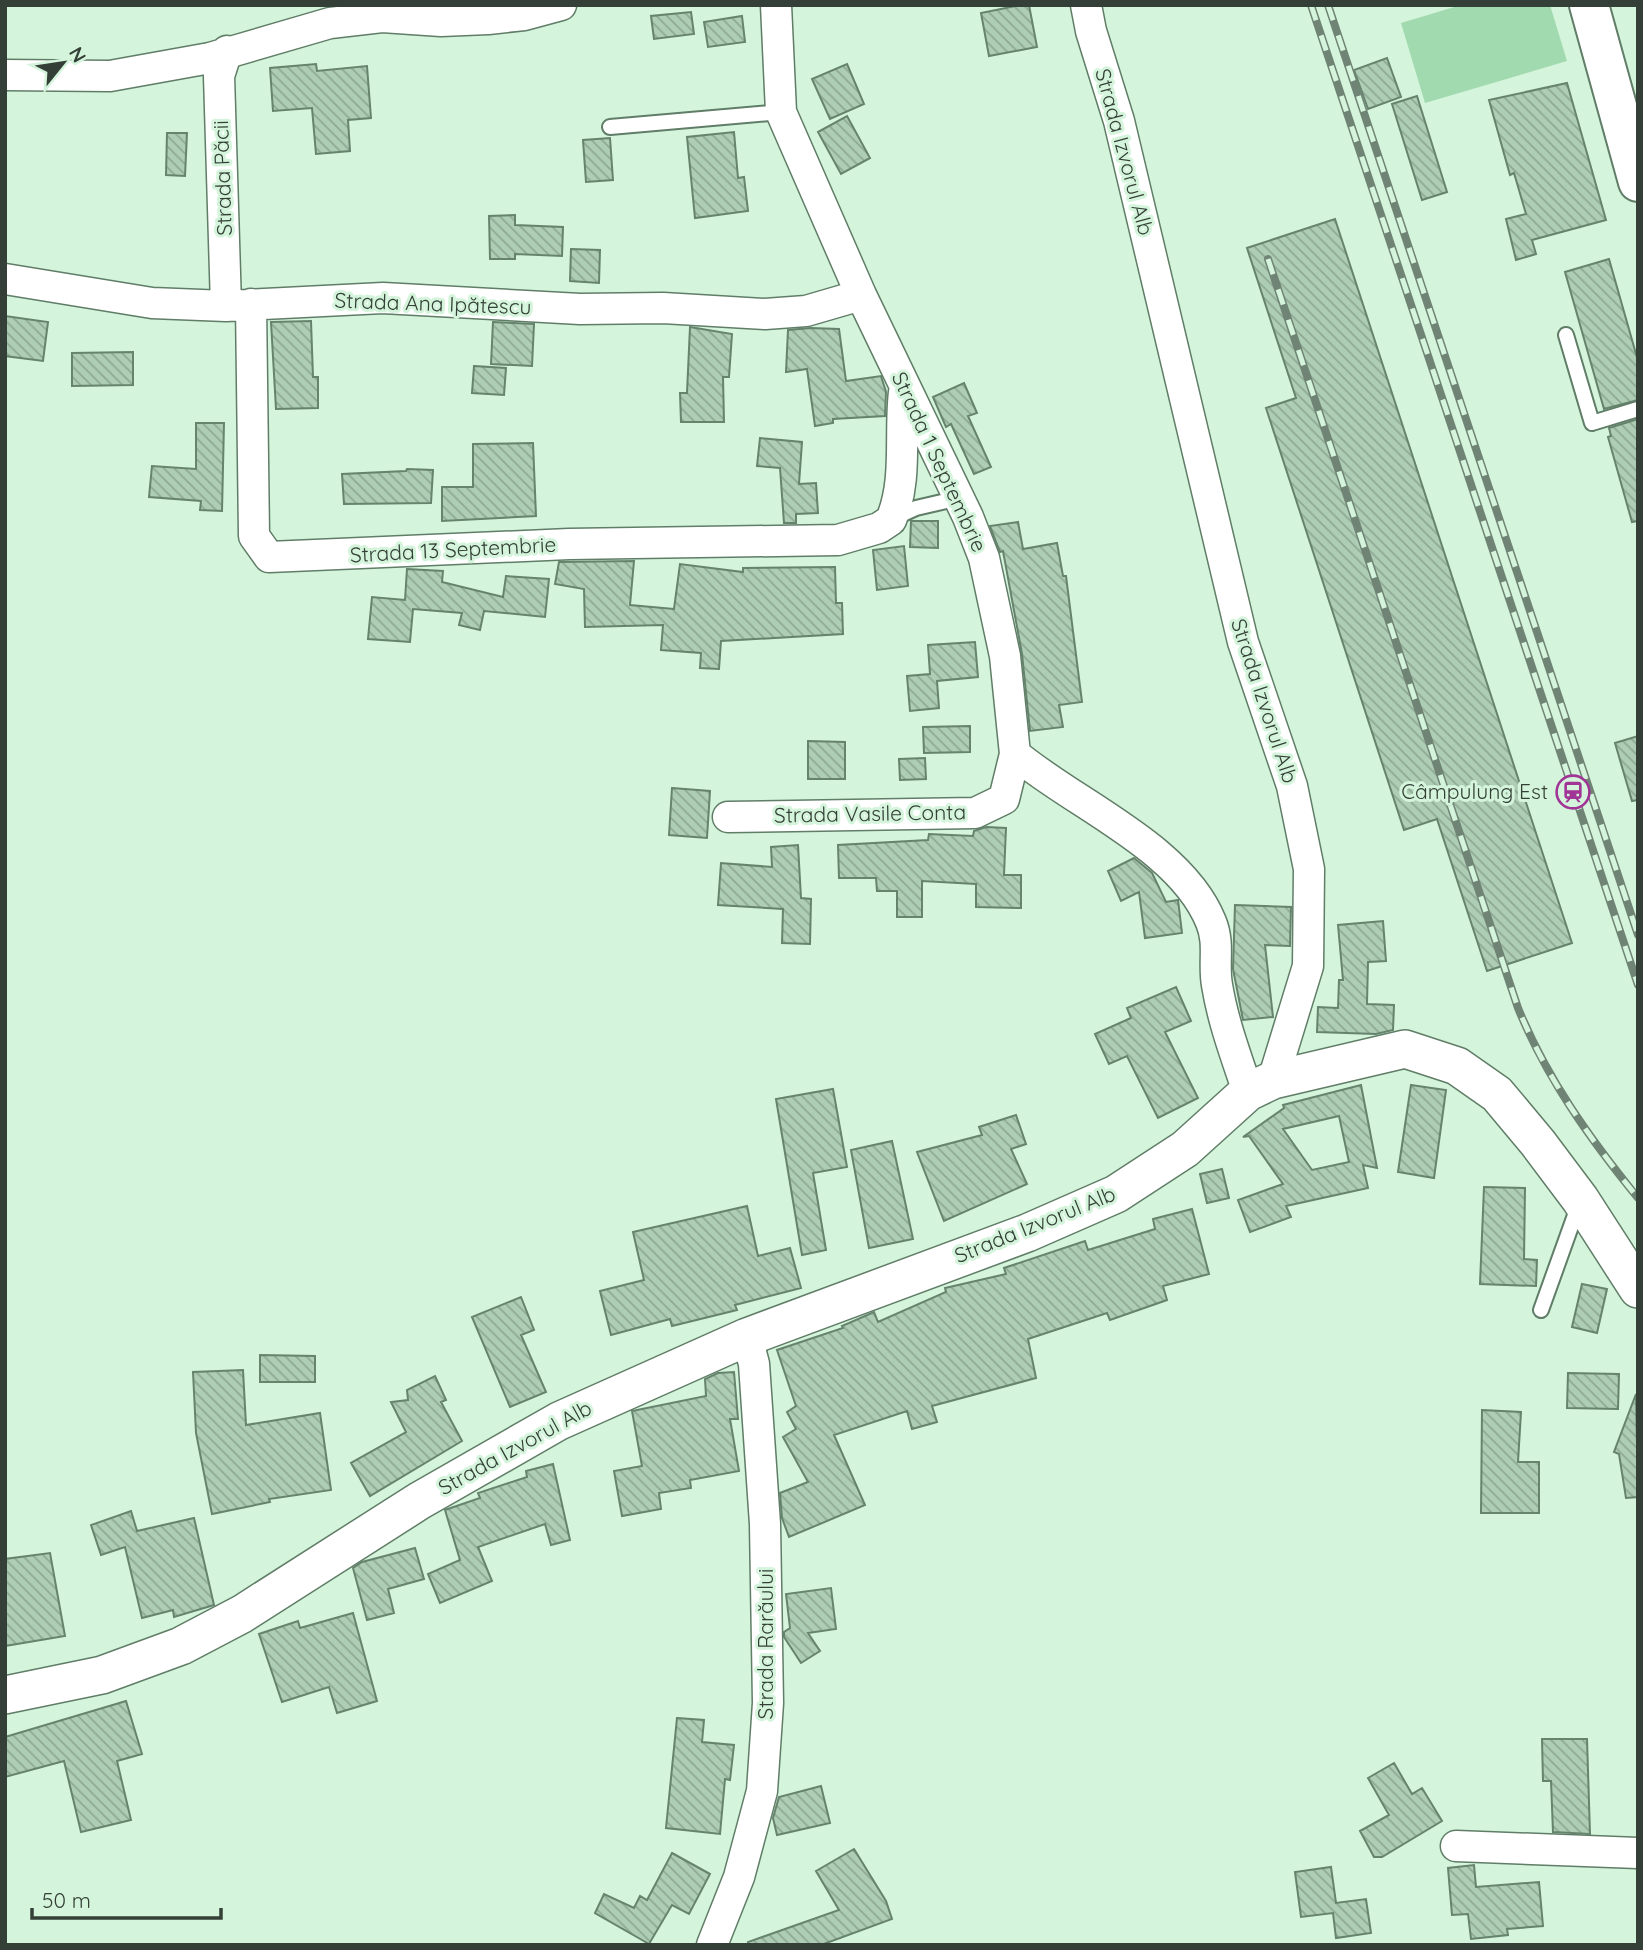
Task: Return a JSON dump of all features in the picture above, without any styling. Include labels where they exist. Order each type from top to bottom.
[{"type":"highway","points":[[1589,5],[1638,182]]},
{"type":"street","points":[[5,75],[110,76],[210,58],[330,23],[382,17],[441,21],[488,19],[524,15],[561,5]]},
{"type":"street","name":"Strada 1 Septembrie","points":[[776,5],[781,112],[861,295],[959,498],[984,558],[1005,656],[1015,754]]},
{"type":"street","name":"Strada Izvorul Alb","points":[[5,1695],[102,1675],[181,1646],[242,1614],[419,1502],[559,1421],[747,1336],[1027,1233],[1116,1194],[1185,1149],[1260,1086],[1308,966],[1309,869],[1292,786],[1243,642],[1119,121],[1091,31],[1086,5]]},
{"type":"street","name":"Strada Păcii","points":[[227,51],[219,76],[238,305]]},
{"type":"street","name":"Strada Ana Ipătescu","points":[[5,279],[152,303],[238,305],[383,298],[580,309],[663,308],[765,314],[806,311],[861,295]]},
{"type":"street","name":"Strada 13 Septembrie","points":[[238,305],[254,536],[269,557],[569,544],[838,540],[879,528],[891,520]]},
{"type":"street","points":[[891,520],[901,490],[901,424],[905,388]]},
{"type":"street","points":[[1015,754],[1125,830],[1178,873],[1201,900],[1218,941],[1216,981],[1227,1032],[1260,1086],[1405,1049],[1457,1066],[1497,1094],[1580,1199],[1638,1289]]},
{"type":"street","name":"Strada Vasile Conta","points":[[728,817],[975,813],[1004,799],[1015,754]]},
{"type":"street","name":"Strada Rarăului","points":[[712,1945],[739,1877],[762,1791],[768,1703],[765,1524],[754,1364],[747,1336]]},
{"type":"street","points":[[1456,1846],[1638,1853]]},
{"type":"lane","points":[[610,127],[781,112]]},
{"type":"lane","points":[[1566,335],[1592,423],[1638,409]]},
{"type":"lane","name":"Strada 13 Septembrie","points":[[891,520],[916,509],[959,498]]},
{"type":"lane","points":[[1541,1310],[1580,1199]]},
{"type":"green space","points":[[1461,5],[1550,5],[1567,61],[1425,103],[1401,23]]},
{"type":"building","points":[[1029,5],[1037,47],[989,56],[981,13]]},
{"type":"building","points":[[691,12],[694,34],[654,39],[651,16]]},
{"type":"building","points":[[742,16],[745,42],[708,47],[704,22]]},
{"type":"building","points":[[1387,58],[1401,97],[1368,109],[1354,70]]},
{"type":"building","points":[[316,64],[317,71],[367,66],[371,118],[348,120],[350,151],[316,154],[312,108],[273,111],[270,68]]},
{"type":"building","points":[[847,64],[864,104],[830,119],[812,79]]},
{"type":"building","points":[[1567,83],[1606,220],[1532,240],[1536,254],[1516,260],[1506,219],[1526,214],[1514,173],[1510,175],[1489,100]]},
{"type":"building","points":[[1417,96],[1447,192],[1422,200],[1392,104]]},
{"type":"building","points":[[847,116],[870,158],[841,174],[818,132]]},
{"type":"building","points":[[734,132],[738,178],[744,177],[748,211],[695,218],[687,137]]},
{"type":"building","points":[[167,133],[187,133],[185,176],[166,175]]},
{"type":"building","points":[[610,138],[613,180],[586,182],[583,140]]},
{"type":"building","points":[[515,215],[515,225],[563,227],[562,256],[515,254],[515,259],[490,259],[489,216]]},
{"type":"building","points":[[1335,219],[1572,943],[1487,971],[1437,819],[1404,830],[1266,408],[1296,398],[1247,248]]},
{"type":"building","points":[[571,249],[600,250],[599,283],[570,281]]},
{"type":"building","points":[[1609,259],[1638,361],[1638,400],[1604,409],[1565,272]]},
{"type":"building","points":[[5,316],[48,322],[43,361],[5,356]]},
{"type":"building","points":[[311,321],[313,377],[318,377],[318,408],[276,409],[271,322]]},
{"type":"building","points":[[493,322],[534,324],[532,366],[491,364]]},
{"type":"building","points":[[690,327],[732,334],[729,377],[723,377],[724,422],[681,422],[680,393],[687,393]]},
{"type":"building","points":[[839,329],[846,381],[881,376],[886,392],[885,416],[833,419],[833,423],[815,426],[807,369],[786,372],[788,330]]},
{"type":"building","points":[[133,352],[133,385],[72,386],[72,353]]},
{"type":"building","points":[[474,366],[506,368],[504,395],[472,393]]},
{"type":"building","points":[[964,383],[977,413],[968,416],[991,467],[974,474],[951,424],[946,427],[933,397]]},
{"type":"building","points":[[1638,419],[1638,521],[1632,522],[1608,437],[1611,436],[1609,428]]},
{"type":"building","points":[[196,423],[224,423],[222,511],[200,510],[201,501],[149,497],[152,466],[196,469]]},
{"type":"building","points":[[760,438],[802,442],[799,484],[816,483],[818,513],[796,514],[796,523],[784,523],[780,468],[757,466]]},
{"type":"building","points":[[533,443],[536,516],[442,521],[442,487],[473,487],[473,444]]},
{"type":"building","points":[[407,469],[433,470],[431,503],[344,504],[342,474]]},
{"type":"building","points":[[911,521],[938,521],[938,548],[910,547]]},
{"type":"building","points":[[1018,522],[1023,549],[1057,543],[1063,576],[1066,576],[1082,702],[1059,705],[1063,727],[1030,731],[1022,654],[1003,551],[1000,552],[990,526]]},
{"type":"building","points":[[904,546],[908,586],[877,590],[873,550]]},
{"type":"building","points":[[634,561],[630,605],[674,609],[680,564],[743,572],[743,568],[835,567],[836,603],[842,603],[843,634],[721,641],[719,669],[700,668],[701,653],[661,650],[663,625],[585,627],[584,589],[555,584],[559,562]]},
{"type":"building","points":[[407,569],[443,571],[442,582],[503,597],[506,576],[549,579],[545,617],[484,611],[480,630],[459,625],[462,613],[413,609],[410,642],[368,639],[372,597],[405,600]]},
{"type":"building","points":[[975,642],[978,677],[937,681],[939,708],[910,711],[907,676],[930,674],[928,645]]},
{"type":"building","points":[[970,726],[970,752],[924,753],[923,727]]},
{"type":"building","points":[[1638,736],[1638,800],[1632,801],[1615,743]]},
{"type":"building","points":[[808,741],[845,742],[845,779],[808,779]]},
{"type":"building","points":[[925,758],[926,779],[900,780],[899,759]]},
{"type":"building","points":[[672,788],[710,791],[707,838],[669,835]]},
{"type":"building","points":[[986,827],[1006,828],[1004,875],[1021,875],[1021,908],[976,907],[976,884],[922,881],[922,917],[897,917],[897,891],[877,891],[876,878],[839,878],[838,845],[928,840],[929,834],[973,836],[974,831]]},
{"type":"building","points":[[798,845],[801,898],[811,899],[810,944],[782,943],[783,909],[718,905],[721,863],[772,867],[771,847]]},
{"type":"building","points":[[1134,858],[1152,873],[1166,902],[1178,900],[1182,933],[1145,938],[1139,892],[1121,901],[1108,871]]},
{"type":"building","points":[[1235,905],[1291,907],[1290,946],[1265,945],[1273,1017],[1243,1020],[1233,969]]},
{"type":"building","points":[[1383,921],[1386,961],[1368,962],[1367,1004],[1394,1005],[1393,1030],[1376,1034],[1317,1032],[1318,1007],[1338,1008],[1339,980],[1343,980],[1338,925]]},
{"type":"building","points":[[1176,987],[1191,1021],[1165,1032],[1198,1098],[1158,1118],[1127,1056],[1109,1064],[1095,1034],[1131,1018],[1127,1008]]},
{"type":"building","points":[[1361,1085],[1377,1168],[1363,1165],[1368,1188],[1286,1206],[1291,1217],[1250,1232],[1238,1200],[1283,1184],[1249,1136],[1243,1137],[1284,1108],[1283,1105]],"holes":[[[1339,1116],[1349,1162],[1312,1170],[1283,1129]]]},
{"type":"building","points":[[1411,1085],[1446,1090],[1434,1178],[1398,1172]]},
{"type":"building","points":[[833,1089],[847,1167],[813,1173],[826,1250],[802,1255],[776,1099]]},
{"type":"building","points":[[1016,1115],[1026,1144],[1011,1149],[1027,1184],[944,1221],[917,1152],[982,1135],[979,1127]]},
{"type":"building","points":[[892,1141],[913,1239],[869,1248],[851,1150]]},
{"type":"building","points":[[1222,1169],[1229,1198],[1207,1203],[1200,1174]]},
{"type":"building","points":[[1484,1187],[1525,1188],[1524,1259],[1537,1260],[1536,1286],[1480,1284]]},
{"type":"building","points":[[747,1206],[758,1256],[790,1248],[801,1288],[735,1305],[737,1310],[672,1326],[670,1319],[611,1335],[600,1291],[644,1280],[633,1232]]},
{"type":"building","points":[[1192,1209],[1209,1274],[1163,1286],[1167,1300],[1110,1320],[1107,1313],[1028,1339],[1036,1378],[932,1406],[937,1422],[912,1429],[907,1411],[834,1435],[865,1505],[789,1537],[782,1518],[780,1493],[808,1482],[783,1437],[796,1429],[787,1412],[796,1406],[777,1350],[843,1328],[842,1326],[874,1312],[878,1322],[946,1292],[945,1288],[1006,1274],[1004,1268],[1085,1241],[1088,1250],[1155,1229],[1153,1219]]},
{"type":"building","points":[[1582,1284],[1607,1289],[1597,1333],[1572,1327]]},
{"type":"building","points":[[521,1297],[534,1330],[521,1335],[546,1392],[510,1407],[472,1317]]},
{"type":"building","points":[[260,1355],[315,1356],[315,1382],[260,1382]]},
{"type":"building","points":[[243,1370],[246,1425],[320,1413],[331,1490],[269,1499],[270,1502],[212,1514],[196,1433],[193,1372]]},
{"type":"building","points":[[734,1372],[738,1419],[730,1419],[739,1471],[690,1480],[691,1488],[659,1493],[661,1509],[622,1516],[614,1471],[642,1466],[632,1411],[706,1396],[705,1379],[718,1373]]},
{"type":"building","points":[[1568,1373],[1619,1374],[1618,1409],[1567,1408]]},
{"type":"building","points":[[435,1376],[446,1400],[441,1402],[462,1441],[370,1496],[351,1463],[406,1432],[391,1402],[408,1400],[407,1390]]},
{"type":"building","points":[[1636,1394],[1638,1497],[1626,1498],[1619,1454],[1614,1452]]},
{"type":"building","points":[[1482,1410],[1521,1412],[1518,1462],[1539,1462],[1539,1513],[1481,1513]]},
{"type":"building","points":[[553,1464],[570,1540],[551,1545],[545,1524],[478,1547],[492,1581],[440,1603],[428,1574],[460,1560],[445,1510],[480,1498],[478,1493],[527,1477],[526,1471]]},
{"type":"building","points":[[131,1511],[137,1531],[194,1518],[214,1605],[174,1617],[173,1610],[142,1618],[125,1547],[101,1555],[91,1525]]},
{"type":"building","points":[[415,1548],[424,1579],[388,1589],[394,1613],[367,1620],[353,1568],[362,1562]]},
{"type":"building","points":[[50,1553],[65,1636],[5,1646],[5,1559]]},
{"type":"building","points":[[831,1588],[836,1629],[808,1633],[820,1651],[801,1663],[784,1637],[784,1632],[790,1628],[786,1594]]},
{"type":"building","points":[[353,1613],[377,1701],[337,1713],[329,1687],[282,1702],[259,1634],[298,1621],[300,1628]]},
{"type":"building","points":[[126,1701],[142,1754],[117,1761],[131,1820],[81,1832],[64,1761],[5,1777],[5,1737]]},
{"type":"building","points":[[677,1718],[704,1720],[702,1742],[734,1745],[730,1780],[725,1779],[720,1834],[666,1828]]},
{"type":"building","points":[[1542,1739],[1587,1739],[1590,1834],[1553,1832],[1551,1781],[1543,1781]]},
{"type":"building","points":[[1394,1763],[1412,1794],[1422,1788],[1442,1821],[1382,1857],[1374,1857],[1360,1831],[1389,1815],[1368,1778]]},
{"type":"building","points":[[821,1786],[830,1823],[777,1835],[773,1818],[779,1797]]},
{"type":"building","points":[[854,1849],[886,1901],[892,1919],[821,1945],[749,1945],[748,1942],[839,1910],[816,1871]]},
{"type":"building","points":[[672,1853],[710,1874],[689,1914],[672,1905],[649,1944],[595,1913],[604,1894],[634,1908],[640,1896],[647,1900]]},
{"type":"building","points":[[1474,1865],[1476,1887],[1539,1882],[1543,1926],[1507,1929],[1508,1935],[1471,1939],[1468,1914],[1452,1915],[1448,1868]]},
{"type":"building","points":[[1331,1867],[1336,1903],[1366,1899],[1371,1933],[1336,1938],[1333,1913],[1301,1917],[1295,1872]]},
{"type":"railway","points":[[1311,5],[1638,985]]},
{"type":"railway","points":[[1328,5],[1638,935]]},
{"type":"railway","points":[[1268,259],[1518,1008],[1542,1059],[1571,1108],[1638,1198]]},
{"type":"place","name":"Câmpulung Est","points":[[1573,792]]}]
